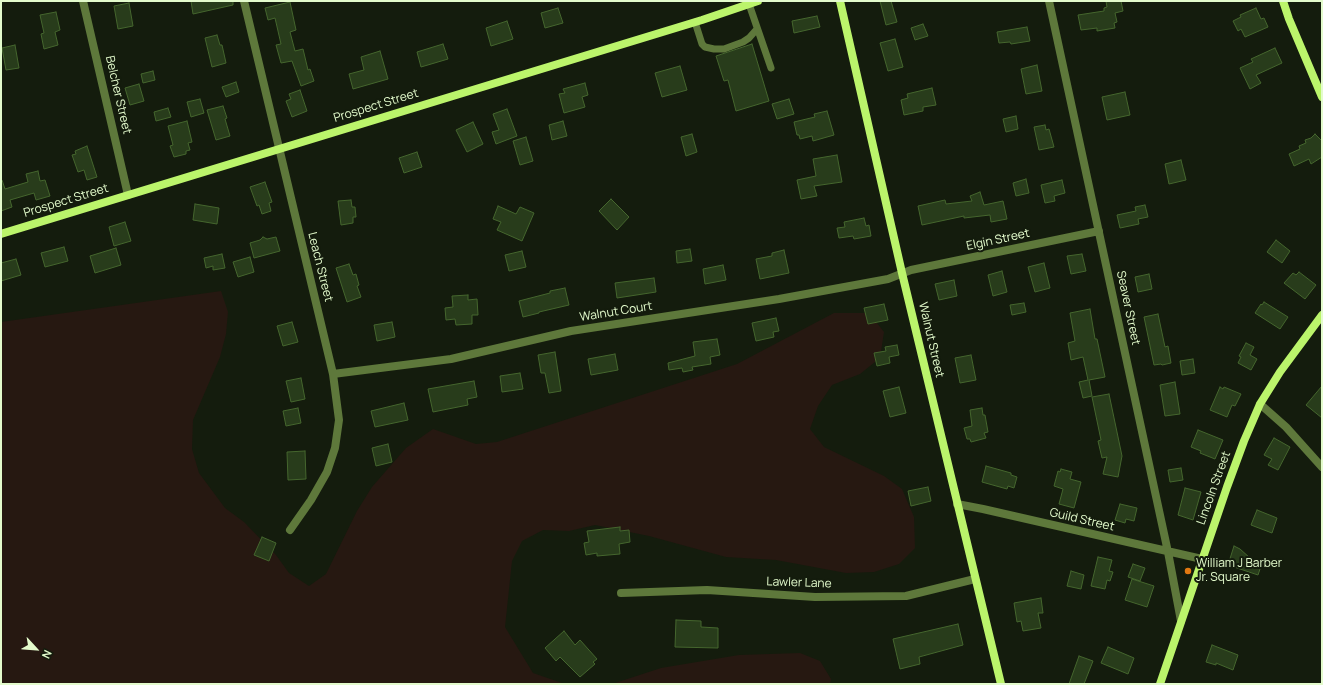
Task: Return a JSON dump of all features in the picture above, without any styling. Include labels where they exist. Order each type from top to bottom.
[{"type":"street","name":"Belcher Street","points":[[84,1],[128,195]]},
{"type":"street","name":"Leach Street","points":[[244,1],[333,374],[339,420],[335,448],[327,472],[311,500],[290,530]]},
{"type":"street","name":"Prospect Street","points":[[1,234],[695,22],[758,1]]},
{"type":"street","name":"Walnut Street","points":[[840,1],[902,273],[1001,684]]},
{"type":"street","name":"Seaver Street","points":[[1049,1],[1168,552],[1181,621]]},
{"type":"street","points":[[1283,1],[1289,19],[1322,97]]},
{"type":"street","name":"Elgin Street","points":[[902,273],[1099,231]]},
{"type":"street","name":"Walnut Court","points":[[333,374],[451,359],[571,331],[779,300],[888,279],[902,273]]},
{"type":"street","name":"Lincoln Street","points":[[1160,684],[1227,486],[1260,404],[1280,372],[1322,315]]},
{"type":"street","points":[[1260,404],[1286,428],[1322,467]]},
{"type":"street","name":"Guild Street","points":[[957,504],[1202,560]]},
{"type":"street","name":"Lawler Lane","points":[[620,593],[706,590],[815,597],[906,596],[975,579]]},
{"type":"lane","points":[[748,4],[771,68]]},
{"type":"lane","points":[[695,22],[702,44],[705,47],[714,49],[724,49],[743,42],[758,29]]},
{"type":"shaded area","points":[[221,291],[228,312],[226,334],[220,357],[193,420],[192,449],[199,473],[225,508],[244,522],[276,555],[289,573],[309,586],[326,574],[357,511],[372,487],[406,448],[433,429],[476,444],[497,442],[737,364],[834,313],[869,313],[884,332],[880,358],[860,374],[832,385],[818,406],[810,429],[824,447],[884,476],[902,489],[914,517],[915,548],[899,564],[874,572],[846,573],[776,560],[726,557],[649,536],[595,525],[569,531],[543,530],[522,541],[512,561],[505,627],[533,673],[565,684],[1,684],[1,322]]},
{"type":"shaded area","points":[[800,653],[820,661],[831,679],[830,684],[612,684],[661,668],[739,655]]},
{"type":"building","points":[[191,1],[233,1],[233,5],[193,14]]},
{"type":"building","points":[[880,1],[891,1],[897,22],[886,25]]},
{"type":"building","points":[[1106,1],[1121,1],[1123,11],[1115,13],[1117,22],[1114,23],[1115,28],[1097,31],[1097,28],[1081,30],[1078,15],[1104,11],[1104,8],[1107,7]]},
{"type":"building","points":[[290,2],[296,30],[290,32],[295,51],[303,49],[308,70],[310,69],[314,81],[301,86],[292,61],[281,63],[276,45],[281,44],[275,18],[268,20],[265,8]]},
{"type":"building","points":[[129,3],[133,26],[118,29],[114,6]]},
{"type":"building","points":[[558,8],[563,23],[545,28],[541,13]]},
{"type":"building","points":[[1256,8],[1261,19],[1264,18],[1268,27],[1245,37],[1241,29],[1238,31],[1233,21],[1241,17],[1240,15]]},
{"type":"building","points":[[56,12],[60,30],[55,32],[58,45],[44,49],[41,34],[44,33],[40,15]]},
{"type":"building","points":[[817,16],[820,27],[794,33],[792,21]]},
{"type":"building","points":[[507,21],[513,39],[491,46],[486,28]]},
{"type":"building","points":[[923,24],[928,36],[915,40],[911,28]]},
{"type":"building","points":[[1027,27],[1030,41],[1011,44],[1010,42],[999,43],[997,32]]},
{"type":"building","points":[[217,35],[220,45],[222,45],[226,63],[212,67],[205,38]]},
{"type":"building","points":[[895,39],[903,67],[888,71],[880,43]]},
{"type":"building","points":[[443,44],[448,59],[421,67],[417,52]]},
{"type":"building","points":[[752,44],[769,101],[736,111],[728,80],[724,81],[716,56]]},
{"type":"building","points":[[15,45],[19,68],[6,70],[2,48]]},
{"type":"building","points":[[1275,48],[1282,63],[1256,75],[1261,83],[1250,89],[1240,68],[1253,62],[1251,59]]},
{"type":"building","points":[[380,51],[388,79],[353,89],[349,74],[364,70],[361,57]]},
{"type":"building","points":[[1037,65],[1042,91],[1026,94],[1021,69]]},
{"type":"building","points":[[680,66],[687,90],[662,97],[655,73]]},
{"type":"building","points":[[153,71],[155,80],[143,83],[141,74]]},
{"type":"building","points":[[236,82],[239,92],[226,97],[222,87]]},
{"type":"building","points":[[585,83],[588,95],[582,97],[585,107],[564,113],[559,94],[565,93],[563,89]]},
{"type":"building","points":[[139,84],[144,101],[130,105],[125,88]]},
{"type":"building","points":[[932,88],[936,105],[923,107],[923,111],[904,115],[901,100],[908,98],[907,94]]},
{"type":"building","points":[[300,90],[307,111],[292,117],[286,101],[291,99],[289,94]]},
{"type":"building","points":[[1125,92],[1130,115],[1107,120],[1102,97]]},
{"type":"building","points":[[200,99],[204,113],[191,117],[187,102]]},
{"type":"building","points":[[789,99],[794,114],[777,119],[772,104]]},
{"type":"building","points":[[223,106],[230,136],[216,140],[207,110]]},
{"type":"building","points":[[168,108],[171,117],[156,121],[154,112]]},
{"type":"building","points":[[507,109],[517,136],[496,144],[492,132],[499,130],[493,114]]},
{"type":"building","points":[[827,111],[834,135],[813,141],[812,136],[800,139],[799,135],[797,135],[794,122],[815,117],[814,114]]},
{"type":"building","points":[[1016,116],[1018,129],[1006,132],[1003,119]]},
{"type":"building","points":[[187,121],[192,142],[188,143],[190,150],[186,151],[186,154],[174,157],[170,146],[173,145],[168,126]]},
{"type":"building","points":[[563,121],[567,136],[552,140],[549,125]]},
{"type":"building","points":[[473,122],[483,144],[467,152],[456,130]]},
{"type":"building","points":[[1045,125],[1046,130],[1049,129],[1054,147],[1039,150],[1034,127]]},
{"type":"building","points":[[692,134],[697,152],[686,156],[681,137]]},
{"type":"building","points":[[1315,134],[1322,141],[1322,157],[1311,164],[1309,159],[1294,166],[1289,154],[1300,149],[1299,146],[1306,143],[1305,140],[1311,138]]},
{"type":"building","points":[[526,137],[533,161],[520,165],[513,141]]},
{"type":"building","points":[[87,146],[97,177],[87,180],[84,170],[78,172],[72,155],[76,154],[75,151]]},
{"type":"building","points":[[417,152],[422,167],[404,173],[399,158]]},
{"type":"building","points":[[837,155],[842,182],[814,186],[817,196],[801,199],[797,180],[816,176],[813,159]]},
{"type":"building","points":[[1181,160],[1186,180],[1169,184],[1165,164]]},
{"type":"building","points":[[38,171],[40,181],[45,180],[50,196],[36,200],[34,193],[10,200],[12,207],[1,211],[1,181],[2,180],[5,189],[28,182],[26,174]]},
{"type":"building","points":[[1026,179],[1029,193],[1016,196],[1013,183]]},
{"type":"building","points":[[1062,180],[1065,193],[1054,196],[1055,201],[1045,203],[1041,185]]},
{"type":"building","points":[[265,182],[272,202],[269,203],[271,211],[262,214],[259,205],[257,206],[250,187]]},
{"type":"building","points":[[980,192],[984,205],[1003,201],[1007,219],[991,222],[990,215],[964,218],[964,216],[922,225],[918,206],[945,200],[946,204],[972,201],[970,196]]},
{"type":"building","points":[[611,199],[629,217],[617,230],[599,211]]},
{"type":"building","points":[[351,200],[352,207],[355,207],[356,217],[353,217],[353,223],[341,225],[338,201]]},
{"type":"building","points":[[195,204],[219,208],[217,224],[193,220]]},
{"type":"building","points":[[1145,205],[1148,217],[1138,219],[1139,224],[1120,228],[1117,215],[1136,211],[1135,207]]},
{"type":"building","points":[[498,206],[516,214],[520,207],[534,213],[522,241],[497,230],[501,222],[493,219]]},
{"type":"building","points":[[864,218],[866,226],[869,225],[871,236],[854,239],[853,236],[839,238],[837,228],[845,227],[844,222]]},
{"type":"building","points":[[125,222],[131,241],[114,246],[109,227]]},
{"type":"building","points":[[263,237],[267,239],[276,237],[280,251],[254,258],[250,243],[260,240]]},
{"type":"building","points":[[1276,240],[1290,251],[1282,263],[1267,252]]},
{"type":"building","points":[[64,247],[68,261],[45,267],[41,253]]},
{"type":"building","points":[[116,248],[121,265],[95,273],[90,256]]},
{"type":"building","points":[[690,249],[692,261],[677,263],[676,251]]},
{"type":"building","points":[[784,250],[789,273],[760,279],[756,259],[772,256],[772,253]]},
{"type":"building","points":[[522,251],[526,267],[509,271],[505,255]]},
{"type":"building","points":[[222,254],[225,268],[213,270],[213,266],[206,268],[204,258]]},
{"type":"building","points":[[1082,254],[1086,271],[1071,274],[1067,256]]},
{"type":"building","points":[[250,257],[254,272],[238,277],[233,262]]},
{"type":"building","points":[[16,259],[21,275],[1,281],[1,263]]},
{"type":"building","points":[[1044,263],[1050,288],[1035,292],[1028,267]]},
{"type":"building","points":[[349,264],[353,275],[356,274],[359,285],[357,286],[361,297],[347,302],[336,268]]},
{"type":"building","points":[[723,265],[726,280],[705,284],[703,269]]},
{"type":"building","points":[[1002,271],[1007,292],[993,296],[988,275]]},
{"type":"building","points":[[1299,272],[1316,285],[1305,299],[1284,283],[1293,273],[1296,275]]},
{"type":"building","points":[[1149,274],[1152,289],[1138,292],[1135,277]]},
{"type":"building","points":[[654,278],[656,292],[617,298],[615,283]]},
{"type":"building","points":[[954,280],[957,296],[939,300],[935,284]]},
{"type":"building","points":[[565,288],[569,305],[523,317],[519,301]]},
{"type":"building","points":[[468,295],[468,300],[477,299],[478,315],[472,315],[472,324],[456,325],[455,319],[446,320],[445,308],[453,307],[452,296]]},
{"type":"building","points":[[1264,302],[1288,317],[1280,329],[1255,313]]},
{"type":"building","points":[[1024,303],[1026,312],[1012,315],[1010,305]]},
{"type":"building","points":[[884,304],[888,320],[868,324],[864,308]]},
{"type":"building","points":[[1090,309],[1095,339],[1097,339],[1105,377],[1089,380],[1092,396],[1083,398],[1079,382],[1088,380],[1083,357],[1071,360],[1068,343],[1075,341],[1070,313]]},
{"type":"building","points":[[1158,314],[1165,347],[1168,346],[1171,363],[1154,365],[1144,317]]},
{"type":"building","points":[[776,318],[779,331],[773,332],[774,337],[756,341],[752,323]]},
{"type":"building","points":[[292,322],[298,342],[283,346],[277,326]]},
{"type":"building","points":[[392,322],[395,337],[377,341],[374,325]]},
{"type":"building","points":[[717,339],[720,355],[710,357],[711,364],[692,367],[693,370],[683,372],[682,368],[669,370],[668,363],[695,356],[693,342]]},
{"type":"building","points":[[1246,343],[1254,347],[1250,355],[1257,359],[1251,370],[1238,363],[1241,357],[1239,356]]},
{"type":"building","points":[[897,345],[899,355],[889,357],[890,363],[877,366],[874,353],[886,351],[885,347]]},
{"type":"building","points":[[555,352],[561,391],[549,393],[545,373],[541,373],[538,355]]},
{"type":"building","points":[[615,354],[618,370],[591,375],[588,359]]},
{"type":"building","points":[[971,355],[976,380],[960,383],[955,358]]},
{"type":"building","points":[[1193,359],[1195,373],[1182,375],[1180,361]]},
{"type":"building","points":[[520,373],[523,389],[502,392],[500,376]]},
{"type":"building","points":[[301,378],[305,399],[291,402],[286,381]]},
{"type":"building","points":[[474,381],[477,397],[467,399],[468,405],[433,412],[428,389]]},
{"type":"building","points":[[1175,382],[1180,414],[1165,416],[1160,385]]},
{"type":"building","points":[[1322,386],[1322,418],[1306,405]]},
{"type":"building","points":[[899,387],[906,413],[890,417],[883,391]]},
{"type":"building","points":[[1220,387],[1223,389],[1224,387],[1241,394],[1235,406],[1232,405],[1227,417],[1210,410]]},
{"type":"building","points":[[1109,394],[1122,456],[1118,477],[1103,474],[1107,457],[1102,458],[1098,441],[1101,440],[1092,397]]},
{"type":"building","points":[[404,403],[408,420],[375,427],[371,411]]},
{"type":"building","points":[[298,408],[301,423],[286,426],[283,411]]},
{"type":"building","points":[[982,408],[983,415],[985,415],[988,432],[984,433],[986,438],[971,442],[970,439],[967,439],[964,428],[972,426],[970,410]]},
{"type":"building","points":[[1198,430],[1223,440],[1215,459],[1200,453],[1201,451],[1191,447]]},
{"type":"building","points":[[1274,438],[1290,447],[1278,470],[1268,465],[1272,459],[1264,455]]},
{"type":"building","points":[[388,444],[392,462],[376,466],[372,448]]},
{"type":"building","points":[[305,451],[306,479],[288,480],[287,452]]},
{"type":"building","points":[[986,466],[1011,473],[1011,475],[1017,477],[1014,488],[1008,486],[1007,489],[982,482]]},
{"type":"building","points":[[1181,468],[1183,480],[1170,482],[1168,470]]},
{"type":"building","points":[[1061,469],[1072,472],[1070,479],[1081,482],[1074,508],[1059,504],[1063,489],[1054,486],[1058,471],[1060,472]]},
{"type":"building","points":[[928,487],[931,501],[911,506],[908,491]]},
{"type":"building","points":[[1185,488],[1201,492],[1193,520],[1178,515]]},
{"type":"building","points":[[1120,504],[1137,508],[1134,521],[1126,519],[1125,523],[1115,520]]},
{"type":"building","points":[[1257,510],[1277,518],[1272,533],[1251,525]]},
{"type":"building","points":[[620,527],[620,531],[629,530],[630,542],[619,544],[620,554],[597,556],[597,553],[586,555],[584,543],[589,542],[587,531]]},
{"type":"building","points":[[262,537],[276,543],[269,561],[254,555]]},
{"type":"building","points":[[1234,546],[1250,558],[1262,563],[1258,575],[1228,565]]},
{"type":"building","points":[[1098,557],[1112,560],[1109,571],[1113,572],[1110,581],[1107,580],[1105,589],[1091,586]]},
{"type":"building","points":[[1133,564],[1145,568],[1140,581],[1128,577]]},
{"type":"building","points":[[1071,571],[1084,575],[1081,589],[1067,586]]},
{"type":"building","points":[[1132,579],[1154,586],[1147,607],[1125,600]]},
{"type":"building","points":[[1041,598],[1043,613],[1038,613],[1041,628],[1023,631],[1021,621],[1017,622],[1014,603]]},
{"type":"building","points":[[676,620],[701,621],[701,627],[718,628],[718,648],[675,647]]},
{"type":"building","points":[[958,624],[963,645],[919,657],[920,664],[900,669],[893,639]]},
{"type":"building","points":[[564,631],[575,645],[580,640],[597,659],[593,662],[595,664],[580,677],[560,657],[556,661],[545,648]]},
{"type":"building","points":[[1212,645],[1238,655],[1233,670],[1216,663],[1216,665],[1206,662]]},
{"type":"building","points":[[1108,647],[1134,658],[1128,674],[1101,663]]},
{"type":"building","points":[[1079,656],[1093,661],[1084,684],[1069,684]]},
{"type":"place","name":"William J Barber Jr. Square","points":[[1188,571]]}]
